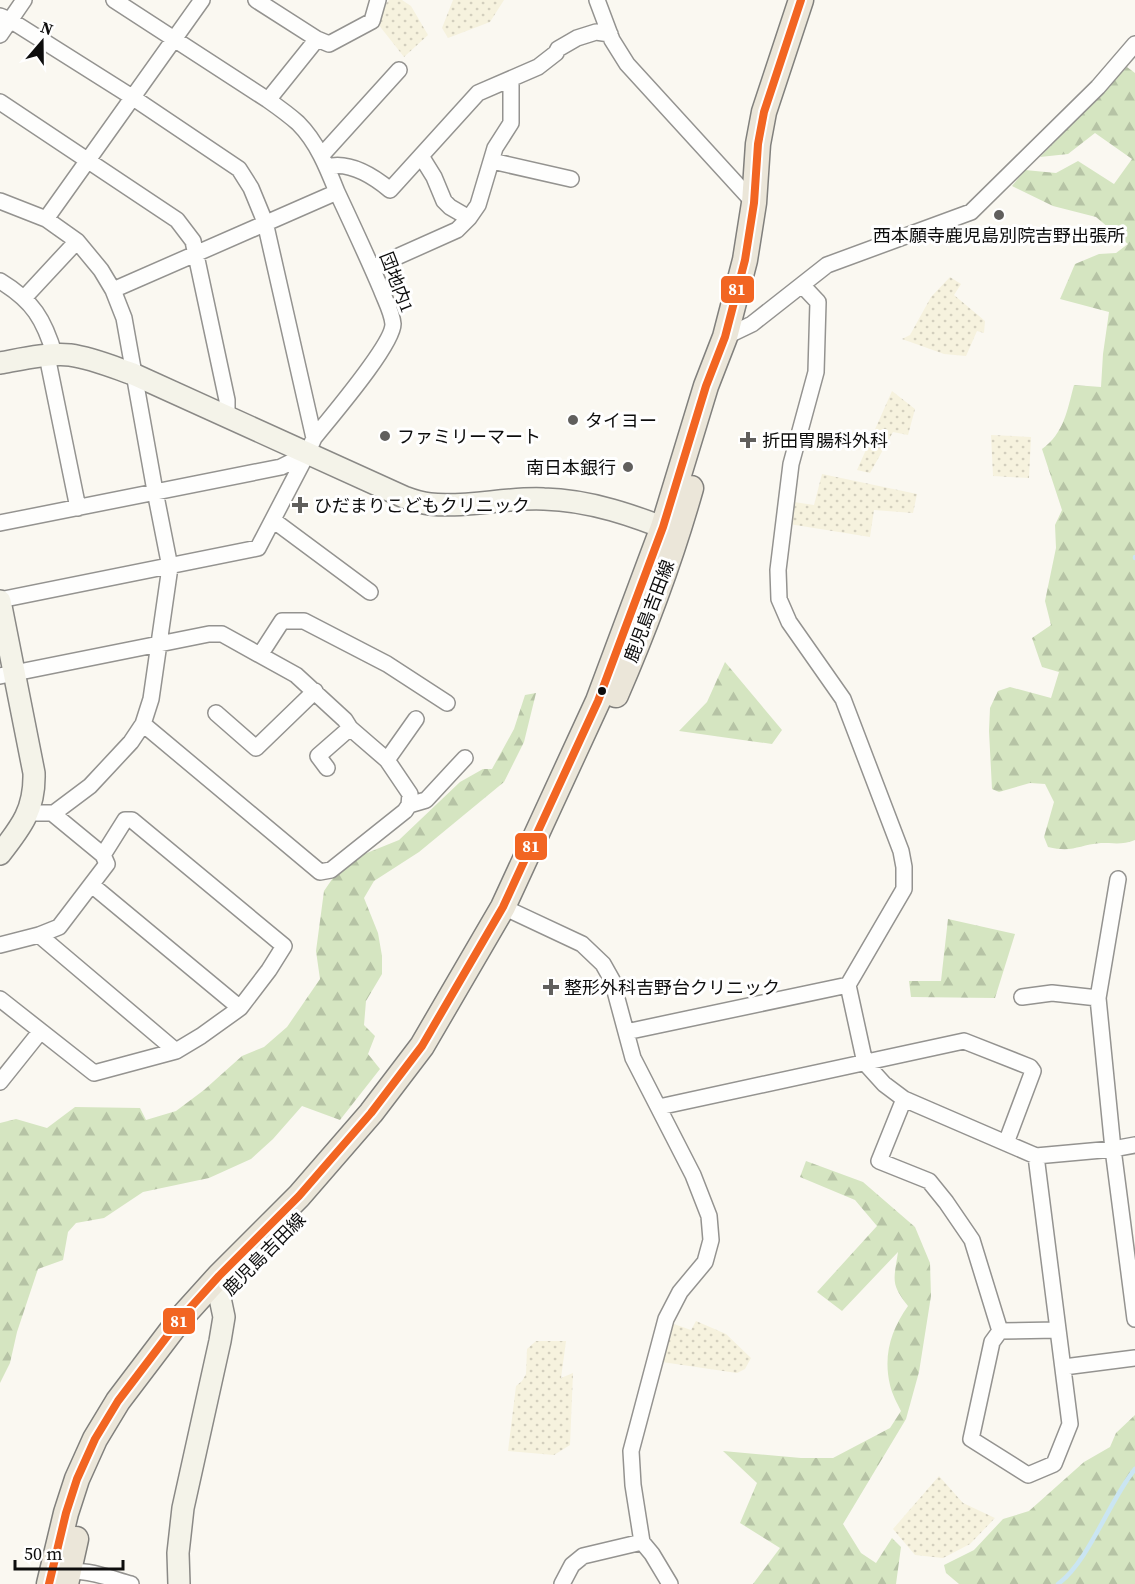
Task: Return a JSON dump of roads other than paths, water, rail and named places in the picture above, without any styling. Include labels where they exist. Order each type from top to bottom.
[{"type":"main road","name":"鹿児島吉田線","points":[[55,1580],[92,1484],[110,1445],[164,1362],[220,1298],[312,1205],[381,1127],[435,1055],[582,772],[631,660],[670,530],[720,388],[725,337],[745,260],[754,203],[758,144],[764,112],[801,0]]},
{"type":"main road","name":"鹿児島吉田線","points":[[55,1580],[66,1513],[77,1479],[95,1439],[118,1401],[150,1355],[181,1318],[299,1197],[371,1113],[422,1046],[509,910]]},
{"type":"street","points":[[0,34],[5,18],[24,0]]},
{"type":"street","name":"団地内1","points":[[114,0],[268,100],[298,123],[324,161],[372,268],[391,314],[393,327],[385,344],[311,446]]},
{"type":"street","points":[[46,219],[202,0]]},
{"type":"street","points":[[256,0],[328,44],[372,21],[378,0]]},
{"type":"street","points":[[600,1],[610,34],[627,64],[754,203]]},
{"type":"street","points":[[0,854],[18,832],[28,813],[33,798],[34,773],[7,675],[0,601],[258,548],[311,446],[266,222],[251,188],[239,169],[132,97],[5,18]]},
{"type":"street","points":[[399,70],[324,161],[346,166],[377,179],[390,190],[478,93],[538,67],[558,49],[577,38],[596,32],[610,34]]},
{"type":"street","points":[[268,100],[317,39]]},
{"type":"street","points":[[725,337],[752,324],[827,265],[971,212],[1098,87],[1135,44]]},
{"type":"street","points":[[372,268],[457,230],[469,218],[478,205],[495,148],[511,123],[512,79]]},
{"type":"street","points":[[0,102],[177,220],[193,241],[227,400],[227,417]]},
{"type":"street","points":[[421,156],[434,177],[444,201],[469,218]]},
{"type":"street","points":[[492,161],[571,179]]},
{"type":"street","points":[[112,290],[337,192]]},
{"type":"street","points":[[0,201],[46,219],[77,241],[101,270],[112,290],[124,318],[154,491],[170,567],[151,699],[143,724],[124,751],[90,786],[52,813],[28,813]]},
{"type":"street","points":[[25,297],[77,241]]},
{"type":"street","points":[[0,281],[25,297],[39,314],[47,330],[78,508]]},
{"type":"street","points":[[802,285],[818,302],[816,372],[791,464],[778,570],[779,599],[789,622],[843,699],[901,851],[904,867],[904,889],[848,985],[865,1063],[884,1084],[904,1100],[1036,1156],[1135,1145]]},
{"type":"street","points":[[0,363],[70,355],[96,361],[134,374],[227,417],[311,446],[404,497],[429,504],[530,499],[564,500],[629,514],[670,530]]},
{"type":"street","points":[[0,523],[281,467],[311,446]]},
{"type":"street","points":[[273,520],[370,592]]},
{"type":"street","points":[[260,655],[282,621],[304,621],[387,664],[447,704]]},
{"type":"street","points":[[7,675],[209,634],[222,634],[296,675],[315,691],[345,720],[350,728],[387,760],[410,794],[409,805],[405,811],[332,870],[320,872],[143,724]]},
{"type":"street","points":[[216,713],[256,748],[315,691]]},
{"type":"street","points":[[387,760],[416,719]]},
{"type":"street","points":[[327,768],[318,756],[350,728]]},
{"type":"street","points":[[409,805],[426,800],[465,758]]},
{"type":"street","points":[[0,945],[39,935],[59,927],[93,886],[107,864],[103,855],[52,813]]},
{"type":"street","points":[[0,999],[94,1073],[176,1051],[240,1008],[284,946],[132,820],[125,820],[103,855]]},
{"type":"street","points":[[1118,879],[1098,998],[1113,1149],[1135,1318]]},
{"type":"street","points":[[93,886],[240,1008]]},
{"type":"street","points":[[509,910],[582,944],[598,958],[612,980],[633,1058],[693,1175],[709,1216],[711,1240],[705,1262],[680,1292],[666,1320],[631,1451],[633,1485],[642,1542],[670,1584]]},
{"type":"street","points":[[39,935],[176,1051]]},
{"type":"street","points":[[626,1032],[848,985]]},
{"type":"street","points":[[1022,997],[1052,993],[1098,998]]},
{"type":"street","points":[[0,1082],[40,1032]]},
{"type":"street","points":[[659,1107],[964,1041],[1030,1067],[1033,1071],[1006,1143]]},
{"type":"street","points":[[904,1100],[879,1161],[929,1181],[946,1202],[972,1240],[1000,1331]]},
{"type":"street","points":[[1000,1331],[992,1342],[971,1439],[1028,1475],[1054,1464],[1070,1424],[1036,1156]]},
{"type":"street","points":[[179,1584],[178,1553],[183,1508],[220,1341],[224,1317],[220,1298]]},
{"type":"street","points":[[1000,1331],[1058,1330]]},
{"type":"street","points":[[1064,1366],[1135,1358]]},
{"type":"street","points":[[561,1584],[572,1566],[583,1557],[642,1542]]},
{"type":"street","points":[[55,1580],[83,1572],[131,1584]]},
{"type":"waterway","points":[[1058,1584],[1079,1561],[1135,1469]]},
{"type":"place","name":"西本願寺鹿児島別院吉野出張所","points":[[999,215]]},
{"type":"place","name":"タイヨー","points":[[573,420]]},
{"type":"place","name":"ファミリーマート","points":[[385,436]]},
{"type":"place","name":"折田胃腸科外科","points":[[748,440]]},
{"type":"place","name":"南日本銀行","points":[[628,467]]},
{"type":"place","name":"ひだまりこどもクリニック","points":[[300,505]]},
{"type":"place","name":"整形外科吉野台クリニック","points":[[551,987]]}]
